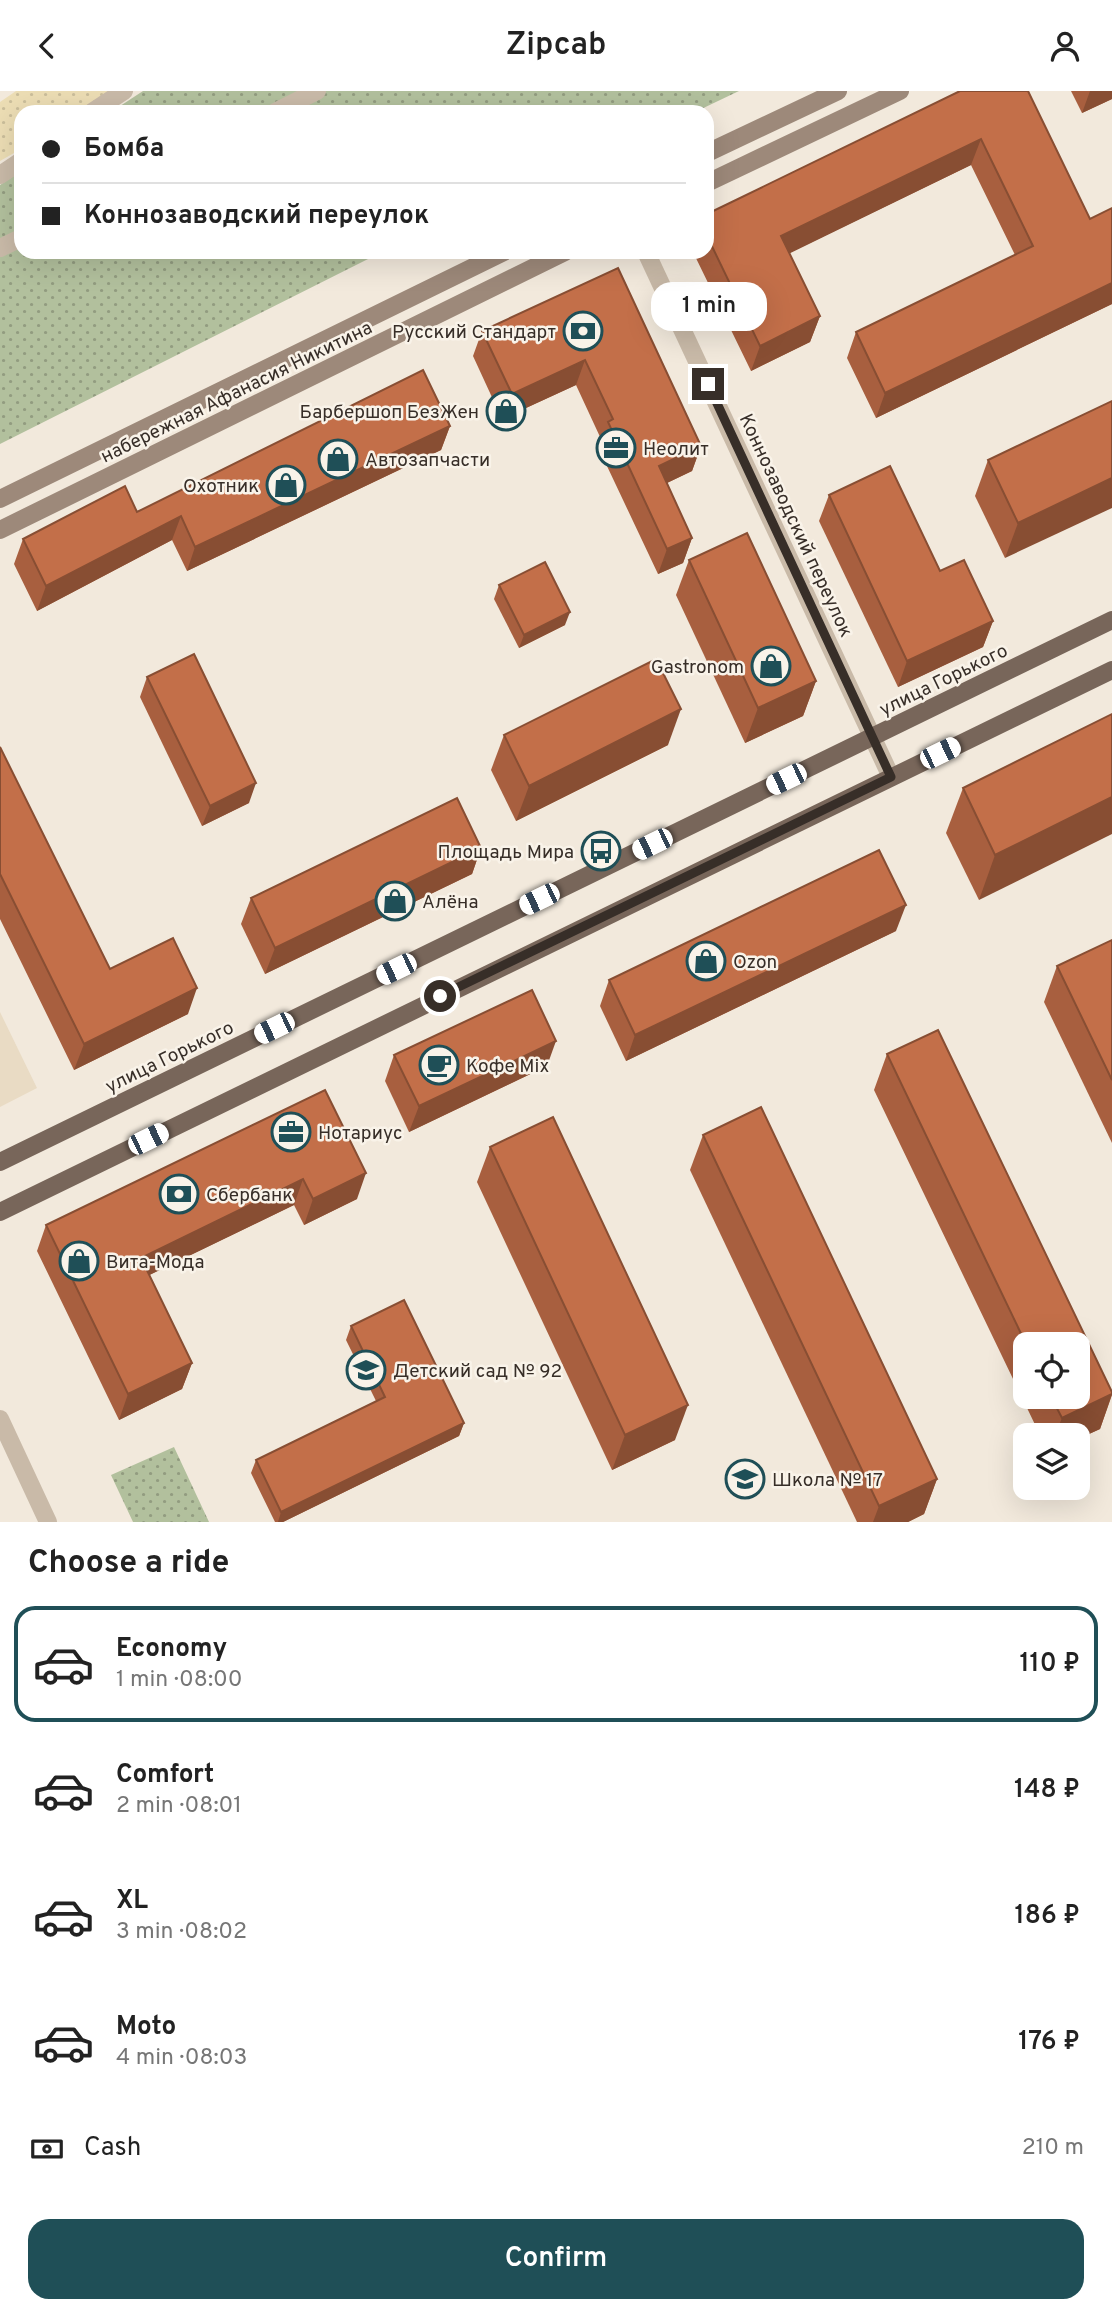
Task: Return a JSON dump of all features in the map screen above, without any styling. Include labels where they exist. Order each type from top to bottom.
[{"type":"main road","points":[[714,150],[838,91]]},
{"type":"main road","points":[[714,180],[900,91]]},
{"type":"main road","name":"набережная Афанасия Никитина","points":[[0,499],[490,259]]},
{"type":"main road","name":"набережная Афанасия Никитина","points":[[0,530],[551,259]]},
{"type":"main road","name":"улица Горького","points":[[1,1160],[1112,620]]},
{"type":"main road","points":[[0,1212],[1112,670]]},
{"type":"street","points":[[103,105],[124,91]]},
{"type":"street","points":[[289,105],[317,91]]},
{"type":"street","name":"Коннозаводский переулок","points":[[649,259],[891,777]]},
{"type":"street","points":[[0,1419],[48,1522]]},
{"type":"sand","points":[[16,91],[118,91],[95,105],[14,105],[14,153],[0,161],[0,102]]},
{"type":"green space","points":[[143,91],[739,91],[710,105],[122,105]]},
{"type":"green space","points":[[14,176],[14,259],[368,259],[0,444],[0,185]]},
{"type":"green space","points":[[174,1447],[209,1522],[133,1522],[111,1475]]},
{"type":"shaded area","points":[[0,1012],[37,1088],[0,1107]]},
{"type":"building","points":[[960,91],[1028,91],[1090,219],[1112,208],[1112,283],[885,393],[856,332],[1033,246],[981,139],[781,236],[820,316],[760,346],[714,251],[714,211]]},
{"type":"building","points":[[618,268],[701,446],[659,466],[692,538],[667,549],[608,422],[613,419],[585,360],[512,394],[482,331]]},
{"type":"building","points":[[423,370],[450,426],[195,547],[181,516],[46,586],[23,539],[125,486],[137,512]]},
{"type":"building","points":[[1112,401],[1112,478],[1018,523],[988,460]]},
{"type":"building","points":[[890,466],[940,571],[964,560],[993,621],[907,661],[829,495]]},
{"type":"building","points":[[747,533],[816,681],[758,708],[689,560]]},
{"type":"building","points":[[545,562],[570,612],[524,635],[499,585]]},
{"type":"building","points":[[194,654],[256,783],[210,806],[147,677]]},
{"type":"building","points":[[656,659],[681,709],[529,786],[504,735]]},
{"type":"building","points":[[1112,714],[1112,797],[995,855],[963,788]]},
{"type":"building","points":[[0,747],[110,969],[173,938],[197,988],[84,1044],[0,874]]},
{"type":"building","points":[[457,798],[481,848],[275,948],[251,898]]},
{"type":"building","points":[[879,850],[906,905],[635,1035],[609,980]]},
{"type":"building","points":[[1112,940],[1112,1080],[1057,966]]},
{"type":"building","points":[[532,990],[556,1041],[419,1106],[394,1055]]},
{"type":"building","points":[[938,1030],[1083,1332],[1020,1332],[887,1054]]},
{"type":"building","points":[[325,1090],[366,1173],[313,1199],[303,1179],[141,1258],[192,1363],[128,1394],[46,1225]]},
{"type":"building","points":[[761,1107],[937,1479],[879,1506],[703,1135]]},
{"type":"building","points":[[553,1117],[688,1405],[625,1435],[490,1147]]},
{"type":"building","points":[[404,1300],[464,1423],[281,1512],[256,1460],[385,1397],[351,1326]]},
{"type":"building","points":[[1090,1346],[1112,1392],[1090,1405]]},
{"type":"building","points":[[1057,1409],[1081,1409],[1062,1418]]},
{"type":"place","name":"Русский Стандарт","points":[[583,331]]},
{"type":"place","name":"Барбершоп БезЖен","points":[[506,411]]},
{"type":"place","name":"Неолит","points":[[616,448]]},
{"type":"place","name":"Автозапчасти","points":[[338,459]]},
{"type":"place","name":"Охотник","points":[[286,485]]},
{"type":"place","name":"Gastronom","points":[[771,666]]},
{"type":"place","name":"Площадь Мира","points":[[601,851]]},
{"type":"place","name":"Алёна","points":[[395,901]]},
{"type":"place","name":"Ozon","points":[[706,961]]},
{"type":"place","name":"Кофе Mix","points":[[439,1065]]},
{"type":"place","name":"Нотариус","points":[[291,1132]]},
{"type":"place","name":"Сбербанк","points":[[179,1194]]},
{"type":"place","name":"Вита-Мода","points":[[79,1261]]},
{"type":"place","name":"Детский сад № 92","points":[[366,1370]]},
{"type":"place","name":"Школа № 17","points":[[745,1479]]},
{"type":"route","points":[[440,996],[891,777],[708,384]]}]
